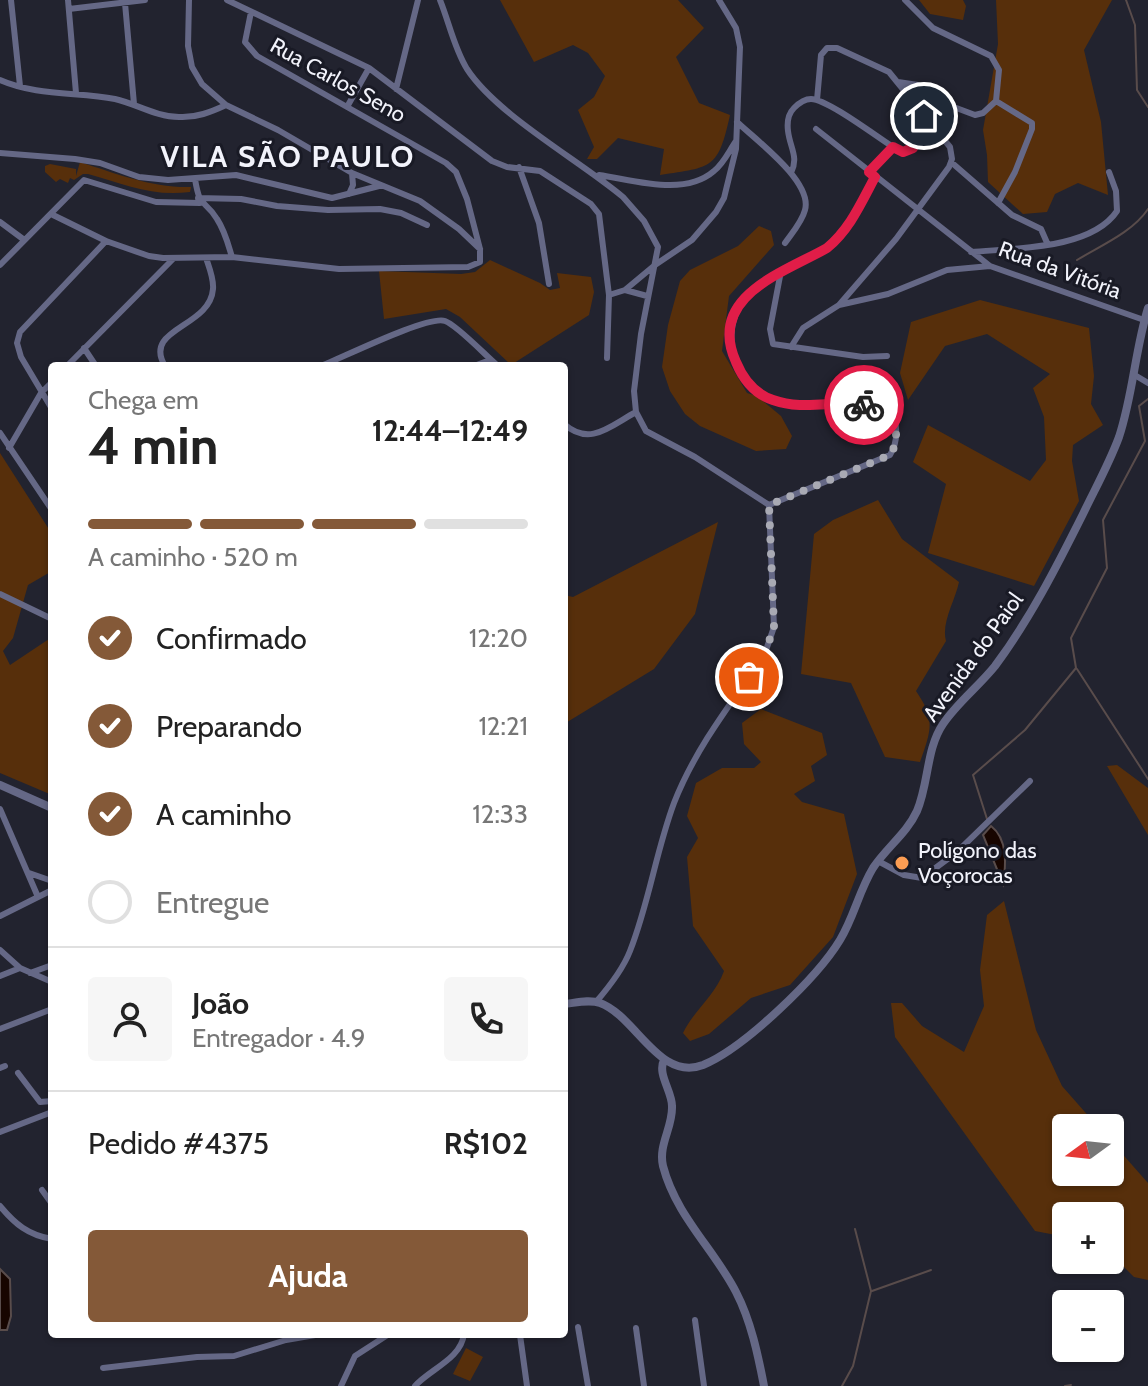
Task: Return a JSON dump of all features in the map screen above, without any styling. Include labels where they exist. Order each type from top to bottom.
[{"type":"street","points":[[11,0],[20,86]]},
{"type":"street","points":[[68,0],[76,93]]},
{"type":"street","points":[[69,9],[145,0]]},
{"type":"street","points":[[51,214],[106,241],[149,256],[173,259],[232,257],[339,269],[468,267],[480,262],[480,249],[432,208],[352,173],[294,138],[226,105],[202,84],[192,67],[188,46],[189,0]]},
{"type":"street","points":[[227,0],[369,68],[492,161],[507,167],[530,168],[551,177],[591,204],[599,214],[609,295],[607,358]]},
{"type":"street","points":[[396,89],[418,0]]},
{"type":"street","points":[[440,0],[461,58],[476,80],[512,114],[623,197],[644,221],[658,247],[647,296],[634,391],[636,412],[646,431],[695,457],[769,505]]},
{"type":"street","points":[[609,295],[625,290],[692,240],[716,212],[729,179],[736,141],[739,38],[719,0]]},
{"type":"street","points":[[898,82],[918,85],[946,104],[979,115],[996,101],[999,70],[991,56],[933,28],[905,0]]},
{"type":"street","points":[[125,3],[134,104]]},
{"type":"street","name":"Rua Carlos Seno","points":[[251,12],[245,36],[251,52],[426,150],[456,172],[467,199],[480,249]]},
{"type":"street","points":[[791,347],[803,328],[839,305],[917,210],[951,162],[950,147],[898,82],[881,66],[837,48],[827,48],[821,55],[817,100]]},
{"type":"street","points":[[347,107],[369,68]]},
{"type":"street","points":[[0,80],[45,92],[76,93],[134,104],[156,113],[184,118],[226,105]]},
{"type":"street","points":[[791,173],[796,156],[788,130],[790,113],[801,101],[817,100],[903,152],[913,148],[924,116]]},
{"type":"street","points":[[996,101],[1033,125],[1015,172],[998,203]]},
{"type":"street","points":[[737,122],[791,173],[805,194],[806,203],[801,219],[785,243]]},
{"type":"street","name":"Rua da Vitória","points":[[816,129],[990,266],[1144,320]]},
{"type":"street","points":[[596,174],[668,185],[695,182],[713,173],[736,141]]},
{"type":"street","points":[[769,505],[894,451],[896,432],[893,414],[884,408],[858,404],[805,407],[773,400],[750,386],[734,360],[731,326],[750,291],[837,240],[855,215],[872,175],[893,147]]},
{"type":"street","points":[[0,153],[100,163],[139,177],[168,180],[236,175],[322,196],[342,197],[379,186]]},
{"type":"street","points":[[951,162],[1012,215],[1041,229],[1048,245]]},
{"type":"street","points":[[519,167],[539,223],[549,284]]},
{"type":"street","points":[[971,252],[1048,245],[1078,238],[1112,219],[1117,203],[1109,172]]},
{"type":"street","points":[[349,194],[353,185],[352,173]]},
{"type":"street","points":[[195,179],[199,200],[215,215],[228,240],[232,257]]},
{"type":"street","points":[[0,265],[81,181],[88,180],[156,202],[241,199],[277,206],[328,210],[380,209],[401,213],[427,225]]},
{"type":"street","points":[[0,222],[23,239]]},
{"type":"street","points":[[48,403],[18,350],[20,332],[106,241]]},
{"type":"street","points":[[163,362],[159,353],[161,343],[170,333],[197,318],[210,300],[213,289],[206,258]]},
{"type":"street","points":[[71,362],[173,259]]},
{"type":"street","points":[[839,305],[888,294],[947,270],[990,266]]},
{"type":"street","points":[[781,271],[774,299],[771,340],[775,345],[863,357],[887,356]]},
{"type":"street","points":[[625,290],[647,296]]},
{"type":"street","name":"Avenida do Paiol","points":[[664,1060],[681,1067],[703,1065],[779,1011],[840,940],[878,861],[916,813],[930,758],[943,724],[1006,650],[1040,597],[1071,538],[1118,438],[1148,308]]},
{"type":"street","points":[[331,362],[419,325],[440,320],[450,324],[493,362]]},
{"type":"street","points":[[84,348],[93,362]]},
{"type":"street","points":[[485,362],[490,360]]},
{"type":"street","points":[[1133,374],[1148,383]]},
{"type":"street","points":[[9,448],[48,386]]},
{"type":"street","points":[[568,428],[575,434],[588,436],[636,412]]},
{"type":"street","points":[[0,433],[48,504]]},
{"type":"street","points":[[596,1002],[630,950],[663,834],[684,780],[711,732],[770,643],[774,613],[769,505]]},
{"type":"street","points":[[0,594],[48,617]]},
{"type":"street","points":[[878,861],[904,875],[922,878],[957,852],[1030,781]]},
{"type":"street","points":[[0,785],[48,806]]},
{"type":"street","points":[[0,809],[38,897]]},
{"type":"street","points":[[28,873],[48,880]]},
{"type":"street","points":[[0,916],[48,892]]},
{"type":"street","points":[[0,950],[20,968],[48,980]]},
{"type":"street","points":[[30,973],[48,966]]},
{"type":"street","points":[[0,976],[20,968]]},
{"type":"street","points":[[568,1004],[596,1002],[630,1025],[664,1060],[661,1068],[672,1103],[663,1149],[664,1168],[683,1213],[736,1292],[751,1333],[764,1386]]},
{"type":"street","points":[[0,1029],[48,1011]]},
{"type":"street","points":[[18,1073],[40,1102],[48,1101]]},
{"type":"street","points":[[0,1132],[48,1114]]},
{"type":"street","points":[[42,1190],[48,1198]]},
{"type":"street","points":[[0,1206],[19,1226],[35,1236],[48,1238]]},
{"type":"street","points":[[695,1320],[704,1386]]},
{"type":"street","points":[[578,1327],[588,1386]]},
{"type":"street","points":[[636,1328],[644,1386]]},
{"type":"street","points":[[103,1368],[234,1356],[298,1338]]},
{"type":"street","points":[[341,1386],[355,1356],[383,1338]]},
{"type":"street","points":[[415,1386],[452,1356],[464,1338]]},
{"type":"street","points":[[520,1338],[527,1386]]},
{"type":"shaded area","points":[[500,0],[678,0],[704,28],[676,57],[699,103],[730,115],[717,156],[702,167],[660,175],[664,149],[618,138],[597,159],[587,159],[594,147],[578,110],[594,97],[605,76],[588,53],[573,45],[534,62]]},
{"type":"shaded area","points":[[919,0],[963,0],[966,6],[963,20],[930,14]]},
{"type":"shaded area","points":[[996,0],[1112,0],[1084,50],[1101,122],[1108,195],[1078,183],[1055,194],[1047,212],[1023,214],[988,182],[983,130],[998,44]]},
{"type":"shaded area","points":[[80,162],[148,183],[191,187],[190,192],[151,191],[88,174],[74,180],[70,178],[68,183],[60,179],[56,182],[45,172],[45,166],[50,164],[76,169],[76,176]]},
{"type":"shaded area","points":[[759,226],[771,231],[774,245],[729,296],[722,351],[747,393],[757,396],[781,416],[792,436],[786,449],[756,451],[700,426],[685,414],[670,391],[662,367],[668,325],[680,281],[690,270],[738,246]]},
{"type":"shaded area","points":[[490,260],[550,290],[560,288],[557,273],[591,277],[594,292],[589,315],[516,362],[508,362],[460,317],[446,309],[384,319],[379,271],[475,272]]},
{"type":"shaded area","points":[[980,300],[1089,328],[1094,376],[1091,404],[1103,425],[1073,445],[1072,461],[1079,501],[1034,586],[928,553],[946,484],[913,462],[928,425],[1030,481],[1046,460],[1044,417],[1033,388],[1050,374],[987,334],[945,346],[908,400],[900,373],[911,322]]},
{"type":"shaded area","points":[[0,453],[48,528],[48,573],[28,585],[13,638],[3,651],[10,665],[48,640],[48,793],[0,773]]},
{"type":"shaded area","points":[[878,500],[902,539],[959,582],[947,619],[946,641],[916,691],[927,710],[930,725],[920,762],[885,757],[851,683],[801,674],[814,534],[833,520]]},
{"type":"shaded area","points":[[718,522],[695,614],[654,669],[568,722],[568,596],[573,597]]},
{"type":"shaded area","points":[[761,709],[822,733],[827,755],[811,766],[815,781],[794,794],[802,802],[844,814],[857,874],[833,937],[790,985],[751,998],[709,1034],[690,1041],[683,1033],[724,971],[693,926],[687,857],[698,838],[687,816],[696,783],[722,768],[754,768],[761,762],[744,744],[742,723]]},
{"type":"shaded area","points":[[1117,765],[1148,788],[1148,835],[1107,766]]},
{"type":"shaded area","points":[[991,826],[997,831],[1003,845],[1003,884],[983,835]]},
{"type":"shaded area","points":[[1004,901],[1036,1030],[1062,1086],[1087,1114],[1052,1114],[1052,1186],[1124,1186],[1124,1156],[1148,1183],[1148,1280],[1134,1277],[1124,1267],[1124,1202],[1052,1202],[1052,1234],[1035,1231],[895,1037],[891,1003],[902,1003],[922,1026],[964,1052],[984,1006],[980,970],[987,915]]},
{"type":"shaded area","points":[[0,1269],[10,1279],[11,1316],[7,1330],[0,1330]]},
{"type":"shaded area","points":[[466,1348],[483,1357],[470,1381],[453,1374]]},
{"type":"waterway","points":[[1126,0],[1135,25],[1137,90],[1148,107]]},
{"type":"waterway","points":[[1077,260],[1125,232],[1148,209]]},
{"type":"waterway","points":[[987,819],[973,775],[1025,730],[1076,668],[1071,638],[1107,568],[1103,520],[1145,441],[1139,406],[1148,399]]},
{"type":"waterway","points":[[1077,669],[1148,779]]},
{"type":"waterway","points":[[1005,875],[1008,885]]},
{"type":"waterway","points":[[842,1386],[853,1366],[871,1291],[855,1229]]},
{"type":"waterway","points":[[872,1291],[931,1270]]},
{"type":"waterway","points":[[1065,1386],[1071,1385]]},
{"type":"way so far","points":[[749,677],[764,656],[774,627],[769,505],[894,451],[896,432],[893,414],[884,408],[864,405]]},
{"type":"place","name":"Polígono das Voçorocas","points":[[902,863]]},
{"type":"district","name":"VILA SÃO PAULO","points":[[288,156]]},
{"type":"route","points":[[864,405],[805,407],[761,395],[750,386],[734,360],[731,326],[737,310],[758,284],[837,240],[855,215],[875,177],[869,172],[893,147],[903,152],[913,148],[924,116]]}]
